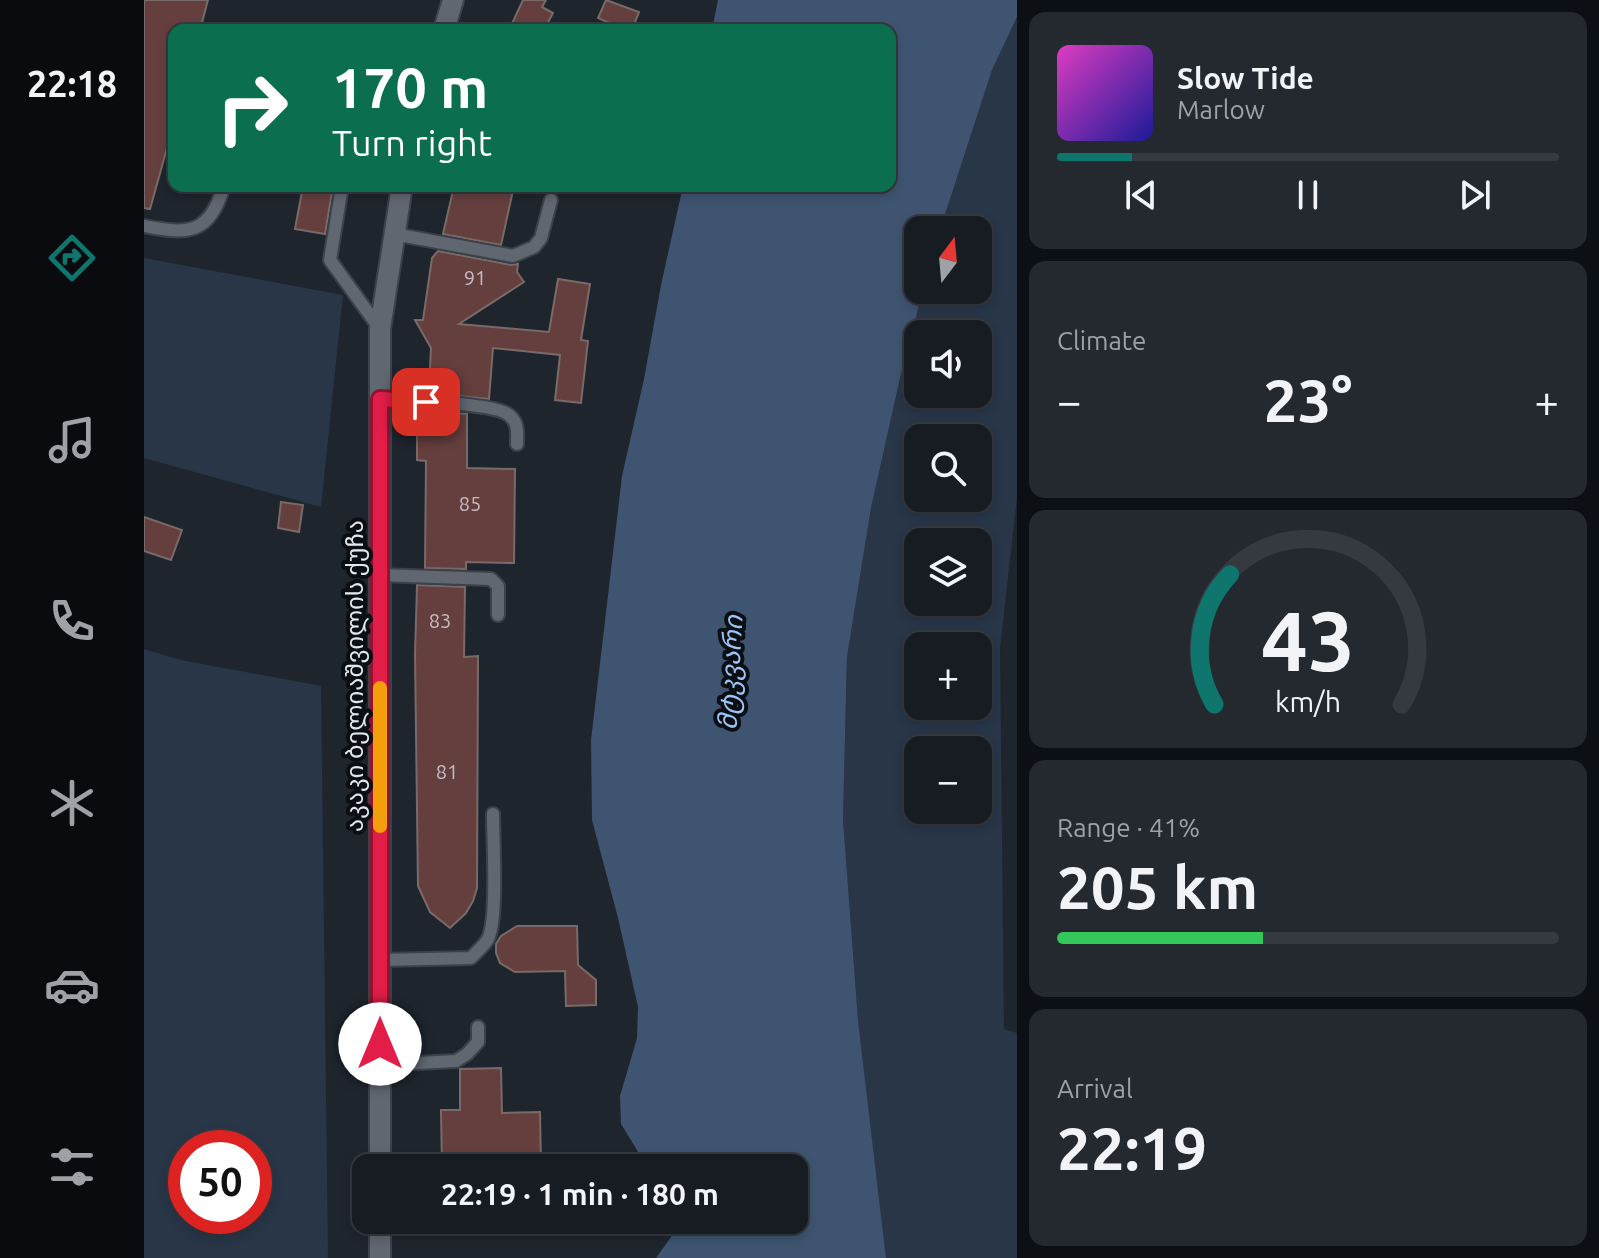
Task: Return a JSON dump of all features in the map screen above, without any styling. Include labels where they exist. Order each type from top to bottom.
[{"type":"main road","points":[[446,24],[453,0]]},
{"type":"main road","name":"აკაკი ბელიაშვილის ქუჩა","points":[[380,1154],[380,329],[401,192]]},
{"type":"main road","points":[[380,1234],[380,1258]]},
{"type":"lane","points":[[144,226],[175,232],[201,226],[218,206],[222,192]]},
{"type":"lane","points":[[341,192],[330,260],[380,329]]},
{"type":"lane","points":[[394,234],[513,256],[534,247],[541,238],[551,200]]},
{"type":"lane","points":[[380,399],[494,409],[509,414],[517,426],[517,444]]},
{"type":"lane","points":[[380,575],[491,579],[498,586],[498,615]]},
{"type":"lane","points":[[380,960],[471,958],[487,940],[493,906],[493,814]]},
{"type":"lane","points":[[380,1065],[456,1061],[478,1042],[478,1027]]},
{"type":"shaded area","points":[[1017,17],[1017,498],[1000,648],[1004,1029],[1017,1033],[1017,1258],[886,1258],[858,1020],[843,819],[847,657],[871,508],[904,363],[904,408],[992,408],[992,320],[915,320],[919,304],[992,304],[992,216],[945,216],[992,70]]},
{"type":"shaded area","points":[[144,258],[343,295],[321,507],[144,458]]},
{"type":"shaded area","points":[[144,649],[181,660],[321,686],[328,1258],[144,1258]]},
{"type":"water","name":"მტკვარი","points":[[718,0],[1017,0],[1017,17],[992,70],[945,216],[904,216],[904,304],[919,304],[915,320],[904,320],[904,363],[871,508],[847,657],[843,819],[858,1020],[886,1258],[656,1258],[673,1234],[808,1234],[808,1154],[639,1154],[621,1124],[620,1096],[637,1038],[638,1007],[592,820],[591,740],[622,476],[682,192],[896,192],[896,24],[713,24]]},
{"type":"building","points":[[144,0],[208,0],[202,24],[168,24],[168,144],[150,209],[144,208]]},
{"type":"building","points":[[523,0],[546,0],[542,7],[553,13],[547,24],[512,24]]},
{"type":"building","points":[[606,0],[639,12],[634,24],[612,24],[598,18]]},
{"type":"building","points":[[302,192],[332,192],[325,234],[295,229]]},
{"type":"building","points":[[453,192],[513,192],[501,245],[443,234]]},
{"type":"building","points":[[438,251],[518,264],[517,272],[524,282],[459,324],[549,332],[558,279],[590,284],[581,340],[588,341],[581,403],[555,400],[560,355],[493,348],[489,399],[417,392],[418,379],[430,368],[431,348],[415,320],[423,320],[432,258]]},
{"type":"building","points":[[417,410],[467,414],[467,468],[515,469],[514,563],[466,562],[466,569],[425,568],[426,461],[417,460]]},
{"type":"building","points":[[281,502],[303,505],[299,532],[278,528]]},
{"type":"building","points":[[144,517],[182,530],[171,560],[144,551]]},
{"type":"building","points":[[417,585],[465,587],[464,657],[478,656],[477,888],[466,913],[450,928],[430,912],[418,886]]},
{"type":"building","points":[[517,926],[577,926],[578,965],[596,980],[596,1005],[566,1006],[565,971],[515,972],[500,963],[496,944],[501,936]]},
{"type":"building","points":[[501,1068],[502,1113],[540,1112],[541,1154],[442,1154],[441,1110],[460,1110],[460,1069]]},
{"type":"slow traffic","points":[[380,688],[380,826]]},
{"type":"route","points":[[380,1044],[380,399],[426,402]]}]
